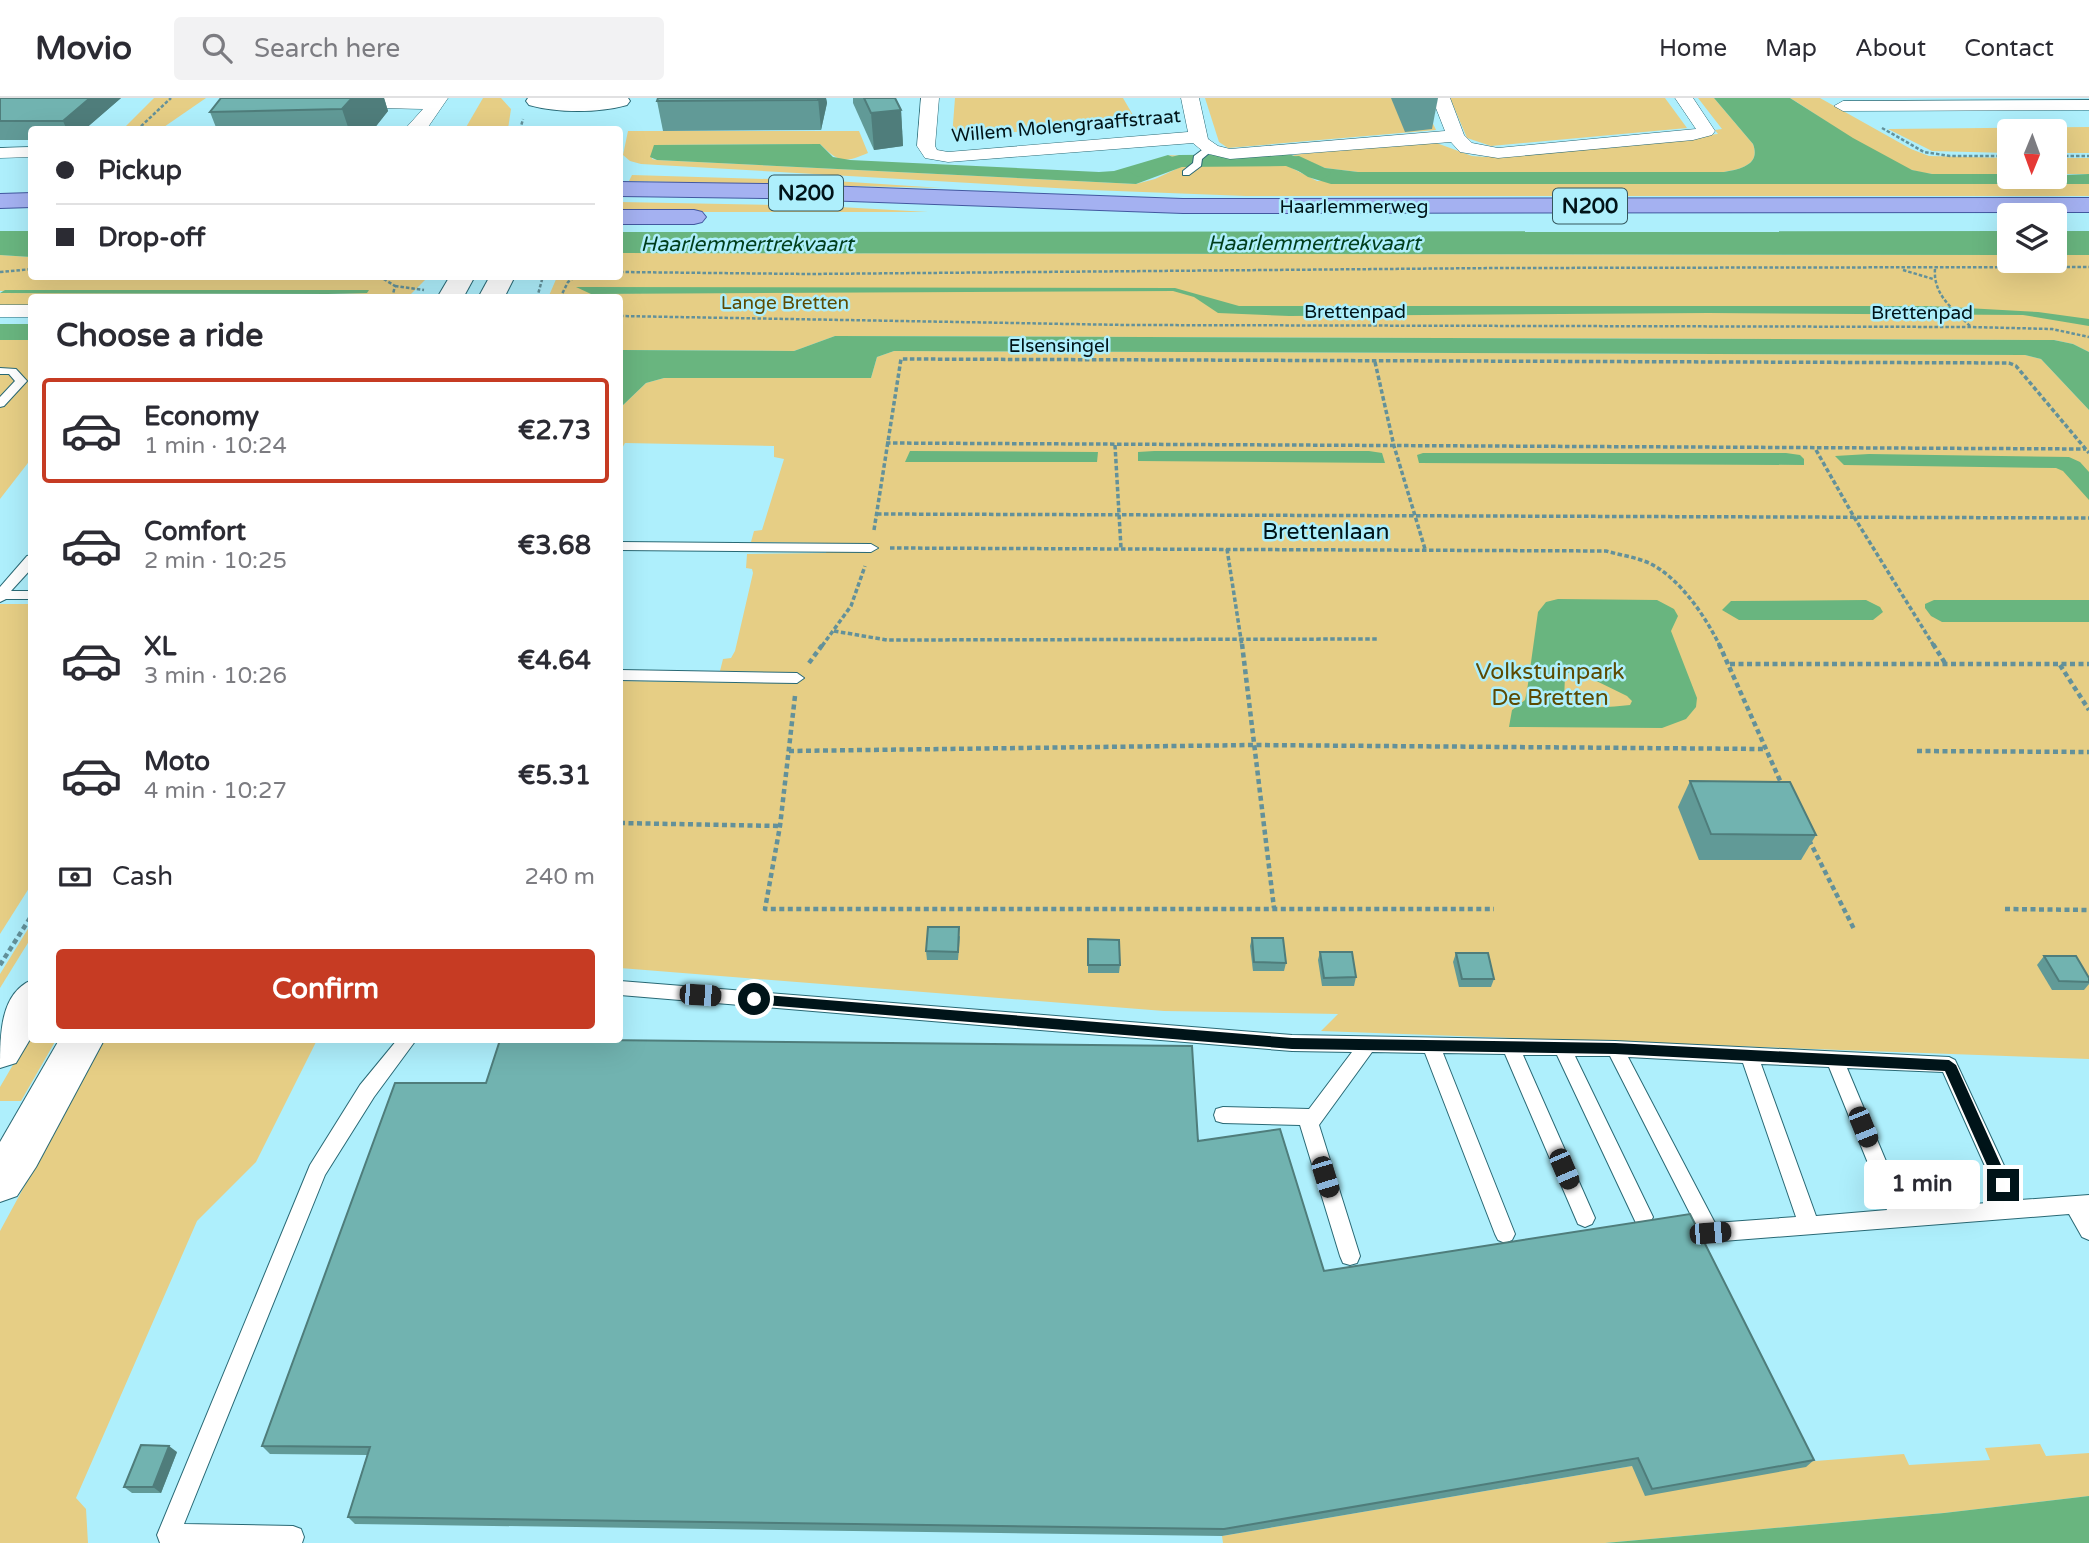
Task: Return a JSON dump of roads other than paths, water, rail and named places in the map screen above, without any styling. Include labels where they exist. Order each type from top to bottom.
[{"type":"main road","points":[[534,99],[580,104],[623,100]]},
{"type":"main road","points":[[534,99],[550,121]]},
{"type":"main road","points":[[590,126],[601,114],[623,100]]},
{"type":"main road","name":"Haarlemmerweg","points":[[623,190],[779,192],[1183,206],[2089,205]]},
{"type":"main road","points":[[0,201],[28,200]]},
{"type":"main road","points":[[623,217],[715,217]]},
{"type":"main road","name":"Haarlemmerweg","points":[[895,219],[1997,220]]},
{"type":"main road","points":[[2067,220],[2089,220]]},
{"type":"main road","points":[[0,221],[28,221]]},
{"type":"main road","points":[[0,1051],[28,1004]]},
{"type":"main road","points":[[0,1181],[20,1152],[80,1043]]},
{"type":"street","name":"Willem Molengraaffstraat","points":[[930,98],[926,146],[932,154],[939,156],[1201,152],[1241,154],[1456,136]]},
{"type":"street","points":[[1190,98],[1201,152]]},
{"type":"street","points":[[1441,98],[1456,136],[1466,148],[1497,153],[1693,135],[1706,131],[1684,98]]},
{"type":"street","points":[[325,103],[437,101]]},
{"type":"street","points":[[419,126],[437,101]]},
{"type":"street","points":[[1843,106],[2089,105]]},
{"type":"street","points":[[0,153],[28,152]]},
{"type":"street","points":[[0,311],[28,311]]},
{"type":"lane","points":[[1186,173],[1201,152]]},
{"type":"lane","points":[[0,371],[12,371],[21,381],[0,404]]},
{"type":"lane","points":[[623,546],[871,548]]},
{"type":"lane","points":[[1,596],[28,564]]},
{"type":"lane","points":[[1,596],[28,596]]},
{"type":"lane","points":[[623,675],[797,678]]},
{"type":"lane","points":[[623,988],[1292,1043],[1615,1049],[1949,1065],[2014,1209]]},
{"type":"lane","points":[[293,1537],[168,1535],[317,1171],[367,1091],[405,1043]]},
{"type":"lane","points":[[1350,1256],[1309,1124],[1368,1044]]},
{"type":"lane","points":[[1431,1046],[1505,1234]]},
{"type":"lane","points":[[1511,1047],[1585,1217]]},
{"type":"lane","points":[[1562,1048],[1643,1217]]},
{"type":"lane","points":[[1615,1049],[1710,1233],[2081,1205],[2089,1231]]},
{"type":"lane","points":[[1749,1055],[1809,1225]]},
{"type":"lane","points":[[1835,1060],[1900,1217]]},
{"type":"lane","points":[[1223,1115],[1315,1116]]},
{"type":"water","points":[[1714,98],[1790,98],[1853,138],[1912,170],[1932,174],[1997,174],[1997,184],[1331,184],[1308,177],[1277,157],[1299,156],[1325,168],[1358,172],[1724,172],[1748,165],[1754,157],[1753,144]]},
{"type":"water","points":[[820,144],[833,157],[850,160],[1099,172],[1114,171],[1168,155],[1190,164],[1136,184],[657,160],[650,157],[654,145]]},
{"type":"water","points":[[2089,174],[2089,184],[2067,184],[2067,175]]},
{"type":"water","points":[[0,231],[28,231],[28,257],[0,255]]},
{"type":"water","name":"Haarlemmertrekvaart","points":[[1997,231],[1997,255],[623,253],[623,232]]},
{"type":"water","points":[[2067,231],[2089,231],[2089,255],[2067,255]]},
{"type":"water","points":[[576,287],[1175,288],[1239,306],[1930,306],[2038,312],[2089,319],[2089,326],[2023,315],[1708,313],[1289,316],[1218,313],[1194,297],[1173,291],[591,294]]},
{"type":"water","points":[[5,290],[369,290],[367,293],[328,294],[0,293]]},
{"type":"water","points":[[0,324],[28,324],[28,340],[0,340]]},
{"type":"water","points":[[835,336],[2054,340],[2073,344],[2089,352],[2089,410],[2041,359],[2025,355],[894,351],[877,357],[871,378],[664,378],[646,383],[623,405],[623,350],[794,351]]},
{"type":"water","points":[[910,451],[1098,452],[1097,462],[905,462]]},
{"type":"water","points":[[1369,451],[1382,453],[1385,463],[1138,461],[1138,452]]},
{"type":"water","points":[[1786,453],[1800,455],[1804,459],[1804,465],[1419,463],[1417,455]]},
{"type":"water","points":[[1869,454],[2069,457],[2080,462],[2089,472],[2089,500],[2063,471],[2056,468],[1844,465],[1835,456]]},
{"type":"water","points":[[1558,599],[1657,600],[1674,609],[1678,616],[1671,631],[1697,698],[1696,707],[1686,719],[1662,728],[1509,727],[1512,710],[1525,700],[1538,612],[1546,602]],"holes":[[[1574,670],[1632,701],[1630,705],[1596,707],[1571,704],[1564,701],[1565,675]]]},
{"type":"water","points":[[1866,600],[1880,607],[1883,612],[1873,620],[1739,620],[1722,610],[1731,601]]},
{"type":"water","points":[[1934,600],[2089,600],[2089,622],[1942,622],[1931,616],[1925,608],[1925,604]]},
{"type":"water","points":[[2089,1496],[2089,1543],[1605,1543],[1944,1513]]},
{"type":"waterway","points":[[1138,171],[1179,161],[1289,160],[1321,174]]},
{"type":"park label","name":"Lange Bretten","points":[[785,303]]},
{"type":"park label","name":"Volkstuinpark De Bretten","points":[[1550,685]]}]
